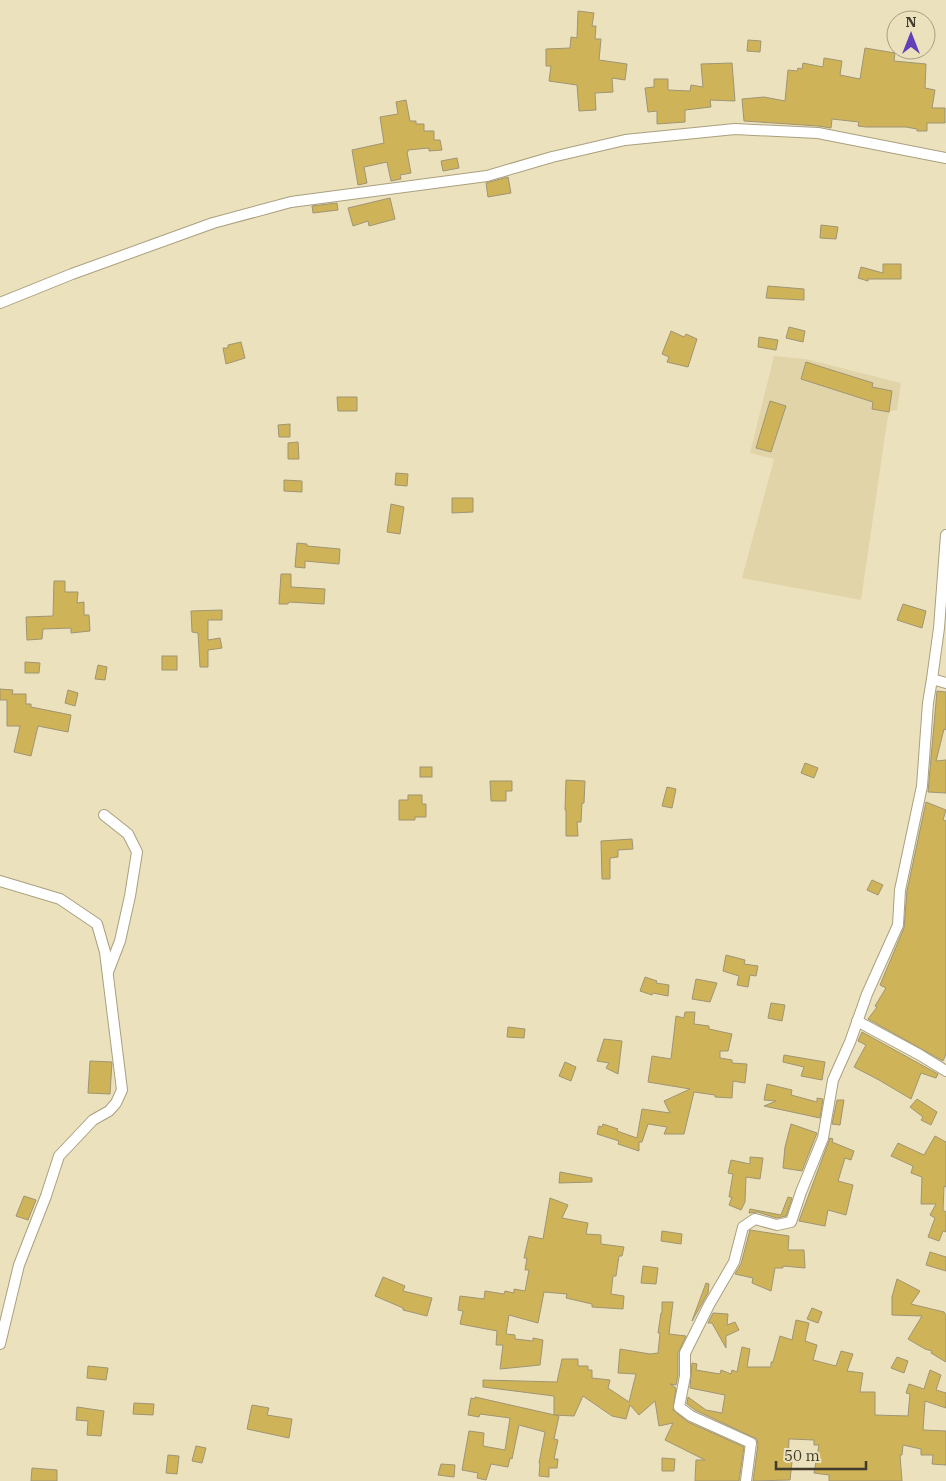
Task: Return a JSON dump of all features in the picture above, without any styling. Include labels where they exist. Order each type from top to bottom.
[{"type":"street","points":[[0,303],[72,274],[212,223],[291,202],[487,176],[552,157],[625,140],[735,129],[809,133],[946,158]]},
{"type":"street","points":[[746,1481],[751,1443],[691,1416],[679,1407],[685,1376],[685,1353],[709,1305],[734,1262],[743,1228],[755,1219],[777,1225],[791,1222],[823,1138],[833,1080],[867,994],[898,925],[900,890],[922,786],[928,703],[939,628],[946,535]]},
{"type":"street","points":[[932,679],[946,683]]},
{"type":"street","points":[[104,815],[128,834],[137,852],[120,941],[108,973]]},
{"type":"street","points":[[0,881],[60,899],[97,924],[105,952],[122,1090],[110,1111],[93,1120],[59,1156],[46,1196],[19,1265],[0,1344]]},
{"type":"street","points":[[858,1020],[946,1071]]},
{"type":"shaded area","points":[[774,356],[806,359],[901,383],[897,410],[890,411],[887,422],[861,600],[742,578],[774,459],[750,453]]},
{"type":"building","points":[[578,11],[594,13],[592,26],[596,26],[595,39],[601,39],[599,60],[627,64],[625,80],[612,78],[613,92],[595,93],[596,110],[579,111],[577,85],[549,81],[551,66],[546,66],[546,49],[570,48],[571,37],[577,38]]},
{"type":"building","points":[[748,40],[761,41],[760,52],[747,51]]},
{"type":"building","points":[[865,48],[886,52],[886,60],[926,64],[925,88],[935,90],[932,108],[945,108],[945,123],[927,123],[927,131],[917,131],[917,129],[906,127],[858,126],[859,122],[832,119],[831,128],[744,121],[742,99],[764,97],[785,101],[788,70],[797,71],[798,68],[802,69],[803,63],[823,67],[824,58],[842,61],[840,75],[860,79]]},
{"type":"building","points":[[732,63],[735,101],[710,100],[711,107],[685,110],[685,122],[657,124],[657,111],[648,112],[645,88],[654,87],[654,79],[668,79],[668,90],[690,91],[691,85],[703,87],[701,64]]},
{"type":"building","points":[[406,100],[410,121],[416,121],[416,124],[424,124],[424,131],[434,131],[434,140],[440,140],[442,150],[429,151],[429,148],[408,150],[411,173],[400,175],[401,179],[391,181],[387,162],[364,167],[367,183],[358,185],[352,150],[384,143],[380,117],[398,114],[396,102]]},
{"type":"building","points":[[457,158],[459,168],[443,171],[441,161]]},
{"type":"building","points":[[508,177],[511,193],[488,197],[486,183]]},
{"type":"building","points":[[390,198],[395,219],[369,226],[368,221],[353,226],[348,208]]},
{"type":"building","points":[[337,203],[338,210],[313,213],[312,206]]},
{"type":"building","points":[[821,225],[838,227],[836,239],[820,238]]},
{"type":"building","points":[[883,264],[901,264],[901,279],[868,279],[868,281],[858,278],[861,267],[883,273]]},
{"type":"building","points":[[768,286],[804,289],[804,300],[766,298]]},
{"type":"building","points":[[789,327],[805,331],[803,342],[786,338]]},
{"type":"building","points":[[671,331],[684,337],[686,334],[697,339],[688,367],[667,362],[669,357],[662,354]]},
{"type":"building","points":[[759,337],[778,340],[776,350],[758,347]]},
{"type":"building","points":[[241,342],[245,358],[226,364],[223,348],[228,348],[228,345]]},
{"type":"building","points":[[806,362],[873,383],[872,387],[892,391],[889,412],[872,409],[873,402],[801,379]]},
{"type":"building","points":[[337,397],[357,397],[357,411],[338,411]]},
{"type":"building","points":[[770,401],[786,406],[771,452],[756,448]]},
{"type":"building","points":[[290,424],[290,437],[279,437],[278,425]]},
{"type":"building","points":[[298,442],[299,459],[288,459],[288,443]]},
{"type":"building","points":[[396,473],[408,474],[407,486],[395,485]]},
{"type":"building","points":[[284,480],[302,481],[302,492],[284,491]]},
{"type":"building","points":[[452,498],[473,498],[473,512],[452,513]]},
{"type":"building","points":[[391,504],[404,507],[400,534],[387,532]]},
{"type":"building","points":[[297,543],[307,544],[307,546],[340,549],[339,564],[305,561],[305,568],[295,567]]},
{"type":"building","points":[[281,574],[291,574],[291,587],[325,589],[324,604],[289,602],[288,604],[279,604]]},
{"type":"building","points":[[54,581],[65,581],[65,592],[78,592],[77,603],[84,602],[84,615],[89,615],[90,631],[71,633],[71,628],[43,629],[42,639],[27,640],[26,617],[53,616]]},
{"type":"building","points":[[903,604],[926,611],[922,628],[897,620]]},
{"type":"building","points":[[222,610],[222,620],[208,620],[208,640],[220,638],[222,648],[208,650],[208,667],[200,667],[198,633],[192,632],[191,611]]},
{"type":"building","points":[[162,656],[177,656],[177,670],[162,670]]},
{"type":"building","points":[[25,662],[40,663],[39,673],[25,673]]},
{"type":"building","points":[[98,665],[107,667],[105,680],[95,679]]},
{"type":"building","points":[[0,689],[13,690],[12,694],[26,694],[26,704],[31,704],[31,707],[71,715],[68,732],[38,726],[31,756],[14,752],[20,726],[7,726],[7,700],[0,700]]},
{"type":"building","points":[[68,690],[78,693],[75,706],[65,703]]},
{"type":"building","points":[[937,691],[946,692],[946,730],[944,729],[936,761],[946,760],[946,793],[928,792]]},
{"type":"building","points":[[805,763],[818,768],[814,778],[801,773]]},
{"type":"building","points":[[420,767],[432,767],[432,777],[420,777]]},
{"type":"building","points":[[566,780],[585,781],[581,822],[577,822],[578,836],[566,836]]},
{"type":"building","points":[[490,781],[512,781],[512,791],[506,791],[506,801],[491,801]]},
{"type":"building","points":[[667,787],[676,789],[672,808],[662,806]]},
{"type":"building","points":[[408,795],[422,795],[422,804],[426,804],[426,817],[415,817],[415,820],[399,820],[399,800],[408,800]]},
{"type":"building","points":[[926,802],[946,810],[943,820],[946,821],[946,1054],[943,1061],[868,1019],[877,1007],[875,1006],[886,988],[880,985],[904,928],[907,891]]},
{"type":"building","points":[[632,839],[633,849],[618,850],[618,857],[610,858],[610,879],[602,879],[601,841]]},
{"type":"building","points":[[872,880],[883,885],[878,895],[867,890]]},
{"type":"building","points":[[726,955],[745,960],[744,964],[758,966],[756,976],[750,975],[748,987],[737,985],[739,976],[723,971]]},
{"type":"building","points":[[645,977],[657,981],[656,983],[669,985],[668,996],[653,993],[652,995],[640,991]]},
{"type":"building","points":[[696,979],[717,983],[710,1002],[692,999]]},
{"type":"building","points":[[771,1003],[785,1005],[782,1021],[768,1018]]},
{"type":"building","points":[[685,1012],[695,1012],[694,1024],[709,1026],[709,1029],[732,1034],[728,1051],[720,1051],[720,1058],[732,1060],[732,1063],[747,1064],[745,1083],[733,1081],[732,1098],[715,1097],[715,1095],[694,1092],[684,1134],[664,1134],[667,1127],[648,1124],[642,1142],[639,1142],[639,1151],[618,1144],[619,1141],[597,1134],[599,1126],[602,1127],[603,1124],[637,1138],[642,1109],[670,1113],[664,1101],[690,1089],[648,1082],[652,1056],[671,1059],[676,1016],[684,1018]]},
{"type":"building","points":[[508,1027],[525,1029],[524,1038],[507,1037]]},
{"type":"building","points":[[862,1032],[938,1074],[936,1078],[921,1073],[911,1099],[854,1067],[866,1045],[858,1041]]},
{"type":"building","points":[[604,1039],[622,1041],[618,1074],[606,1068],[609,1063],[597,1061]]},
{"type":"building","points":[[784,1055],[825,1062],[822,1080],[801,1076],[804,1067],[783,1062]]},
{"type":"building","points":[[90,1061],[112,1062],[110,1094],[88,1093]]},
{"type":"building","points":[[565,1062],[576,1067],[571,1081],[559,1076]]},
{"type":"building","points":[[767,1084],[792,1090],[791,1095],[817,1102],[817,1098],[823,1099],[820,1118],[764,1106],[776,1101],[764,1100]]},
{"type":"building","points":[[917,1099],[937,1112],[931,1125],[921,1120],[923,1117],[910,1107]]},
{"type":"building","points":[[837,1100],[844,1100],[840,1125],[832,1124]]},
{"type":"building","points":[[791,1124],[817,1133],[802,1171],[783,1168],[785,1147]]},
{"type":"building","points":[[935,1136],[946,1142],[946,1187],[944,1186],[943,1210],[946,1212],[946,1232],[943,1231],[939,1241],[928,1237],[935,1218],[930,1215],[936,1204],[921,1204],[922,1177],[911,1173],[913,1166],[891,1156],[898,1143],[924,1155]]},
{"type":"building","points":[[830,1138],[833,1139],[832,1142],[854,1151],[851,1160],[845,1158],[838,1181],[853,1185],[846,1215],[828,1210],[825,1226],[799,1221]]},
{"type":"building","points":[[750,1157],[763,1158],[760,1179],[746,1177],[745,1202],[741,1210],[729,1205],[732,1197],[729,1197],[733,1174],[728,1173],[731,1160],[750,1164]]},
{"type":"building","points":[[560,1172],[592,1178],[592,1182],[559,1183]]},
{"type":"building","points":[[24,1196],[36,1200],[28,1220],[16,1216]]},
{"type":"building","points":[[788,1197],[792,1198],[786,1216],[777,1218],[757,1212],[749,1213],[750,1209],[781,1215]]},
{"type":"building","points":[[550,1198],[568,1205],[562,1218],[588,1223],[586,1234],[601,1235],[601,1244],[624,1247],[622,1256],[619,1256],[616,1276],[613,1276],[611,1294],[624,1296],[623,1309],[592,1307],[592,1304],[566,1298],[567,1294],[544,1292],[538,1323],[509,1315],[506,1334],[515,1335],[515,1339],[533,1341],[533,1338],[543,1340],[540,1365],[500,1369],[503,1345],[496,1345],[497,1331],[460,1324],[463,1311],[458,1310],[460,1296],[484,1299],[485,1291],[504,1294],[505,1291],[514,1293],[514,1289],[525,1291],[529,1270],[525,1270],[527,1258],[524,1258],[529,1236],[543,1239]]},
{"type":"building","points":[[750,1230],[789,1236],[788,1250],[804,1250],[805,1268],[783,1266],[783,1268],[775,1268],[771,1291],[752,1283],[753,1278],[735,1274],[741,1264]]},
{"type":"building","points":[[662,1231],[682,1234],[681,1244],[661,1241]]},
{"type":"building","points":[[930,1252],[946,1257],[946,1271],[926,1265]]},
{"type":"building","points":[[643,1266],[658,1268],[656,1284],[641,1283]]},
{"type":"building","points":[[383,1277],[405,1286],[403,1291],[432,1298],[427,1316],[403,1310],[403,1308],[375,1296]]},
{"type":"building","points":[[897,1279],[920,1291],[911,1304],[944,1312],[946,1315],[946,1362],[931,1353],[932,1351],[908,1339],[922,1316],[892,1315],[892,1297]]},
{"type":"building","points":[[706,1283],[709,1284],[708,1293],[692,1321]]},
{"type":"building","points":[[662,1302],[673,1302],[669,1334],[686,1336],[678,1353],[676,1385],[670,1384],[676,1388],[673,1410],[688,1422],[744,1447],[739,1481],[695,1481],[696,1460],[705,1460],[665,1440],[673,1423],[659,1426],[655,1401],[639,1415],[630,1405],[626,1419],[612,1416],[583,1396],[574,1416],[554,1415],[554,1396],[483,1387],[483,1380],[557,1382],[562,1359],[578,1359],[578,1366],[588,1366],[588,1370],[592,1370],[592,1378],[610,1380],[608,1388],[629,1402],[636,1374],[618,1373],[620,1349],[650,1354],[658,1353],[660,1333],[658,1333]]},
{"type":"building","points":[[812,1308],[822,1312],[818,1323],[807,1319]]},
{"type":"building","points":[[713,1313],[728,1314],[727,1325],[735,1322],[739,1330],[726,1336],[726,1348],[712,1323],[708,1323]]},
{"type":"building","points":[[796,1320],[809,1323],[805,1341],[817,1345],[813,1360],[836,1366],[841,1351],[853,1354],[847,1371],[863,1373],[860,1392],[875,1392],[875,1415],[908,1416],[910,1394],[906,1393],[909,1384],[924,1389],[930,1370],[941,1375],[936,1390],[946,1393],[946,1408],[925,1401],[923,1430],[946,1431],[946,1465],[932,1464],[933,1455],[921,1455],[921,1449],[903,1445],[902,1455],[900,1455],[902,1481],[829,1481],[829,1475],[814,1473],[819,1445],[814,1445],[814,1440],[789,1439],[788,1462],[792,1462],[790,1480],[753,1481],[757,1439],[695,1410],[687,1404],[688,1397],[706,1410],[722,1413],[725,1395],[690,1388],[692,1363],[697,1364],[696,1370],[720,1374],[721,1370],[731,1374],[732,1370],[737,1372],[742,1347],[750,1349],[747,1367],[771,1367],[780,1336],[792,1340]]},
{"type":"building","points":[[897,1357],[908,1361],[904,1373],[891,1368]]},
{"type":"building","points":[[88,1366],[108,1368],[106,1380],[87,1378]]},
{"type":"building","points":[[475,1397],[559,1416],[554,1439],[558,1440],[554,1459],[558,1459],[557,1468],[549,1468],[549,1477],[539,1476],[539,1463],[545,1432],[519,1425],[512,1459],[510,1458],[508,1467],[491,1464],[486,1480],[477,1478],[478,1473],[462,1470],[469,1431],[484,1433],[483,1446],[505,1450],[510,1418],[480,1414],[479,1417],[468,1415],[471,1398],[475,1399]]},
{"type":"building","points":[[134,1403],[154,1404],[153,1415],[133,1414]]},
{"type":"building","points":[[252,1405],[269,1408],[267,1415],[292,1419],[289,1438],[247,1429]]},
{"type":"building","points":[[77,1407],[104,1411],[101,1436],[87,1435],[88,1421],[76,1420]]},
{"type":"building","points":[[196,1446],[206,1448],[202,1463],[192,1461]]},
{"type":"building","points":[[168,1455],[179,1456],[177,1474],[166,1473]]},
{"type":"building","points":[[662,1458],[675,1459],[674,1471],[662,1471]]},
{"type":"building","points":[[441,1464],[455,1465],[454,1477],[438,1475]]},
{"type":"building","points":[[32,1468],[57,1470],[57,1481],[31,1481]]}]
